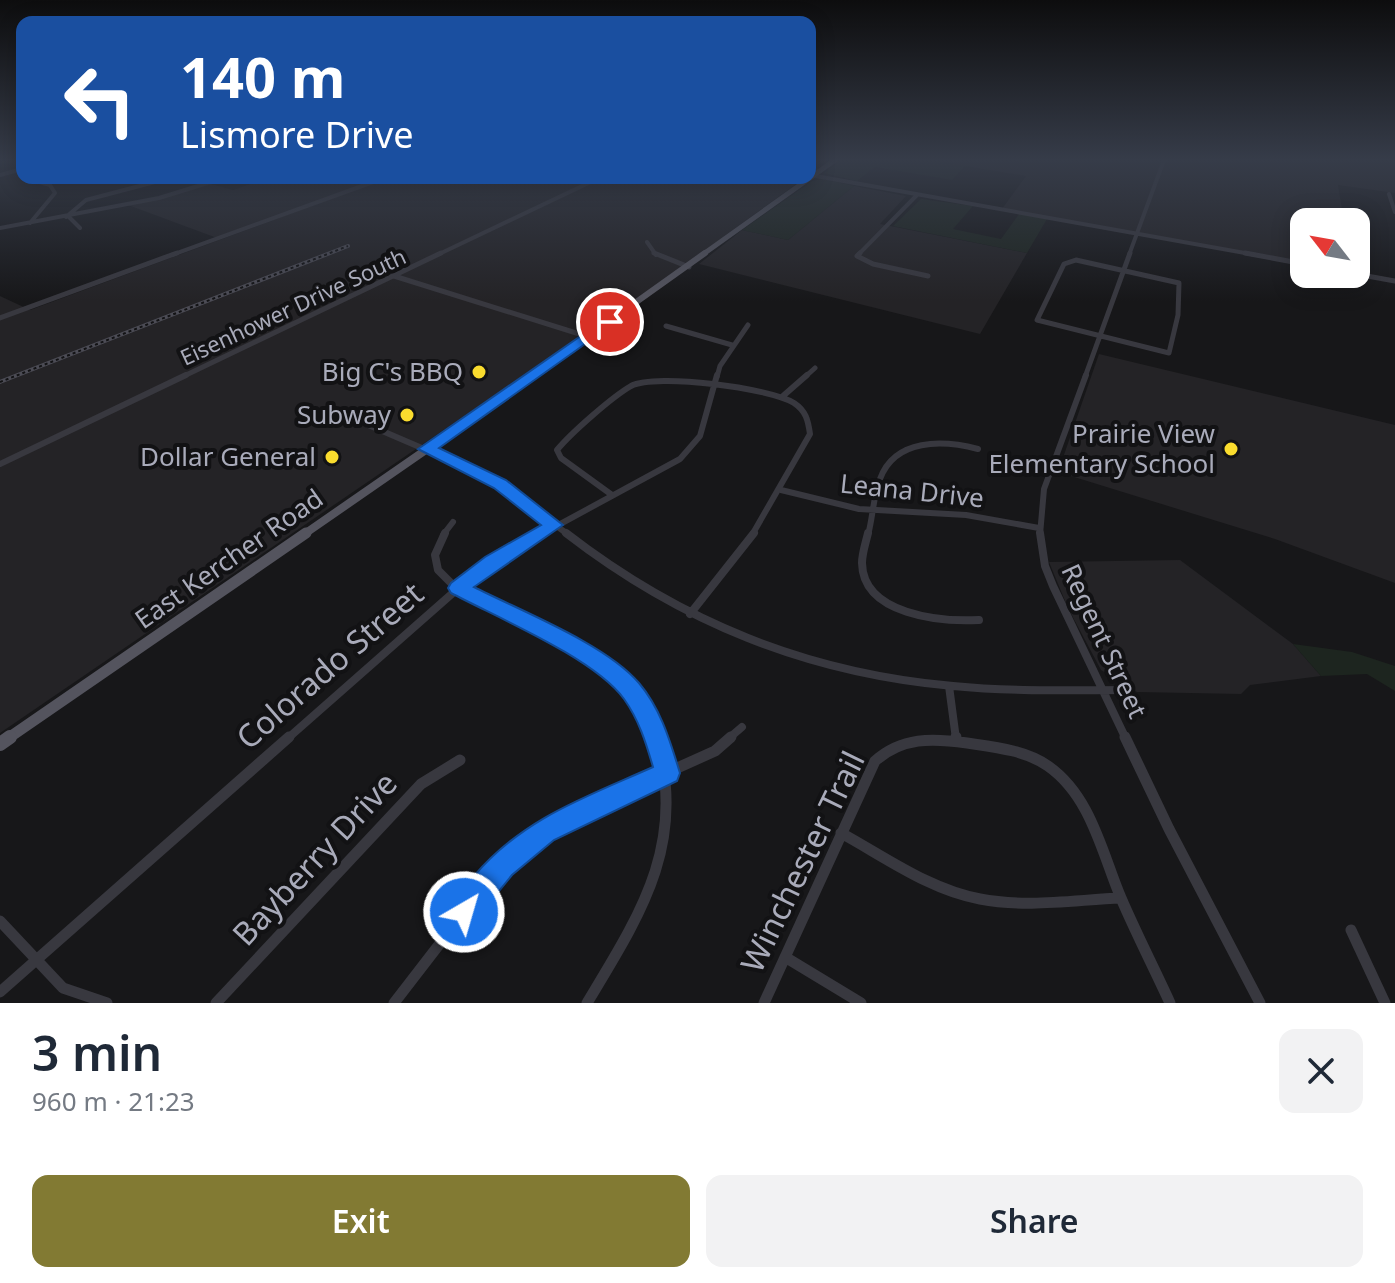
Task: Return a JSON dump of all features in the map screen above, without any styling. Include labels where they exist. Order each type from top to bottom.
[{"type":"main road","name":"East Kercher Road","points":[[0,744],[589,337],[770,207]]},
{"type":"street","points":[[30,223],[46,207]]},
{"type":"street","points":[[69,217],[75,207]]},
{"type":"street","points":[[0,228],[117,207]]},
{"type":"street","points":[[0,318],[305,207]]},
{"type":"street","name":"Eisenhower Drive South","points":[[0,464],[539,207]]},
{"type":"street","points":[[905,207],[857,256],[873,264],[928,276]]},
{"type":"street","points":[[984,207],[1290,261]]},
{"type":"street","name":"Regent Street","points":[[1148,207],[1044,489],[1039,528],[1045,566],[1101,690],[1182,855],[1260,1003]]},
{"type":"street","points":[[69,217],[80,228]]},
{"type":"street","points":[[647,242],[656,256],[689,267]]},
{"type":"street","points":[[1068,260],[1170,279],[1180,284],[1178,315],[1169,353],[1100,337],[1037,320],[1068,260]]},
{"type":"street","points":[[394,276],[589,337]]},
{"type":"street","points":[[1370,277],[1395,281]]},
{"type":"street","name":"Colorado Street","points":[[0,992],[458,588],[492,562],[554,525],[663,471],[688,451],[703,428],[713,386],[732,345],[748,325]]},
{"type":"street","points":[[666,326],[732,345]]},
{"type":"street","points":[[783,396],[815,368]]},
{"type":"street","points":[[612,495],[561,458],[557,450],[638,383],[652,381],[713,386],[783,396],[807,413],[811,430],[781,490],[747,543],[690,614]]},
{"type":"street","points":[[366,424],[500,484],[618,573],[690,614],[803,656],[949,686],[1130,690]]},
{"type":"street","points":[[978,449],[958,444],[934,444],[900,454],[885,468],[862,567],[871,588],[885,601],[909,612],[955,623],[979,620]]},
{"type":"street","name":"Leana Drive","points":[[781,490],[874,511],[966,515],[1039,528]]},
{"type":"street","points":[[453,522],[439,538],[435,560],[439,572],[458,588],[577,650],[618,677],[632,691],[652,724],[668,773],[668,819],[658,871],[634,925],[587,1003]]},
{"type":"street","points":[[949,686],[956,741]]},
{"type":"street","points":[[394,1003],[482,889],[525,844],[566,818],[715,751],[742,727]]},
{"type":"street","name":"Winchester Trail","points":[[764,1003],[866,779],[885,751],[910,740],[956,741],[1027,755],[1049,767],[1067,783],[1084,806],[1121,898],[1170,1003]]},
{"type":"street","name":"Bayberry Drive","points":[[216,1003],[421,784],[460,760]]},
{"type":"street","points":[[841,833],[944,887],[977,899],[1000,902],[1121,898]]},
{"type":"street","points":[[0,921],[63,988],[107,1003]]},
{"type":"street","points":[[1351,930],[1385,1003]]},
{"type":"street","points":[[785,957],[861,1003]]},
{"type":"shaded area","points":[[133,207],[304,207],[217,238]]},
{"type":"shaded area","points":[[309,207],[765,207],[678,270],[0,733],[0,296],[30,310]]},
{"type":"shaded area","points":[[775,207],[829,207],[788,240],[742,230]]},
{"type":"shaded area","points":[[829,207],[896,207],[880,224],[1027,253],[980,334],[699,264],[742,230],[788,240]]},
{"type":"shaded area","points":[[913,207],[972,207],[953,229],[1001,239],[1019,214],[1047,219],[1027,253],[893,226]]},
{"type":"shaded area","points":[[1342,207],[1290,208],[1290,261],[1002,209]]},
{"type":"shaded area","name":"Prairie View Elementary School","points":[[1099,354],[1395,425],[1395,583],[1275,539],[1058,472]]},
{"type":"shaded area","points":[[1180,560],[1293,644],[1321,676],[1250,685],[1241,694],[1137,692],[1101,670],[1068,608],[1049,562]]},
{"type":"shaded area","points":[[1293,644],[1352,652],[1395,666],[1395,691],[1367,674],[1321,676]]},
{"type":"railway","points":[[0,382],[348,246]]},
{"type":"place","name":"Big C's BBQ","points":[[479,372]]},
{"type":"place","name":"Subway","points":[[407,415]]},
{"type":"place","name":"Prairie View Elementary School","points":[[1231,449]]},
{"type":"place","name":"Dollar General","points":[[332,457]]},
{"type":"route","points":[[464,912],[502,865],[544,831],[566,818],[668,773],[652,724],[632,691],[618,677],[577,650],[458,588],[492,562],[554,525],[500,484],[427,449],[610,322]]}]
